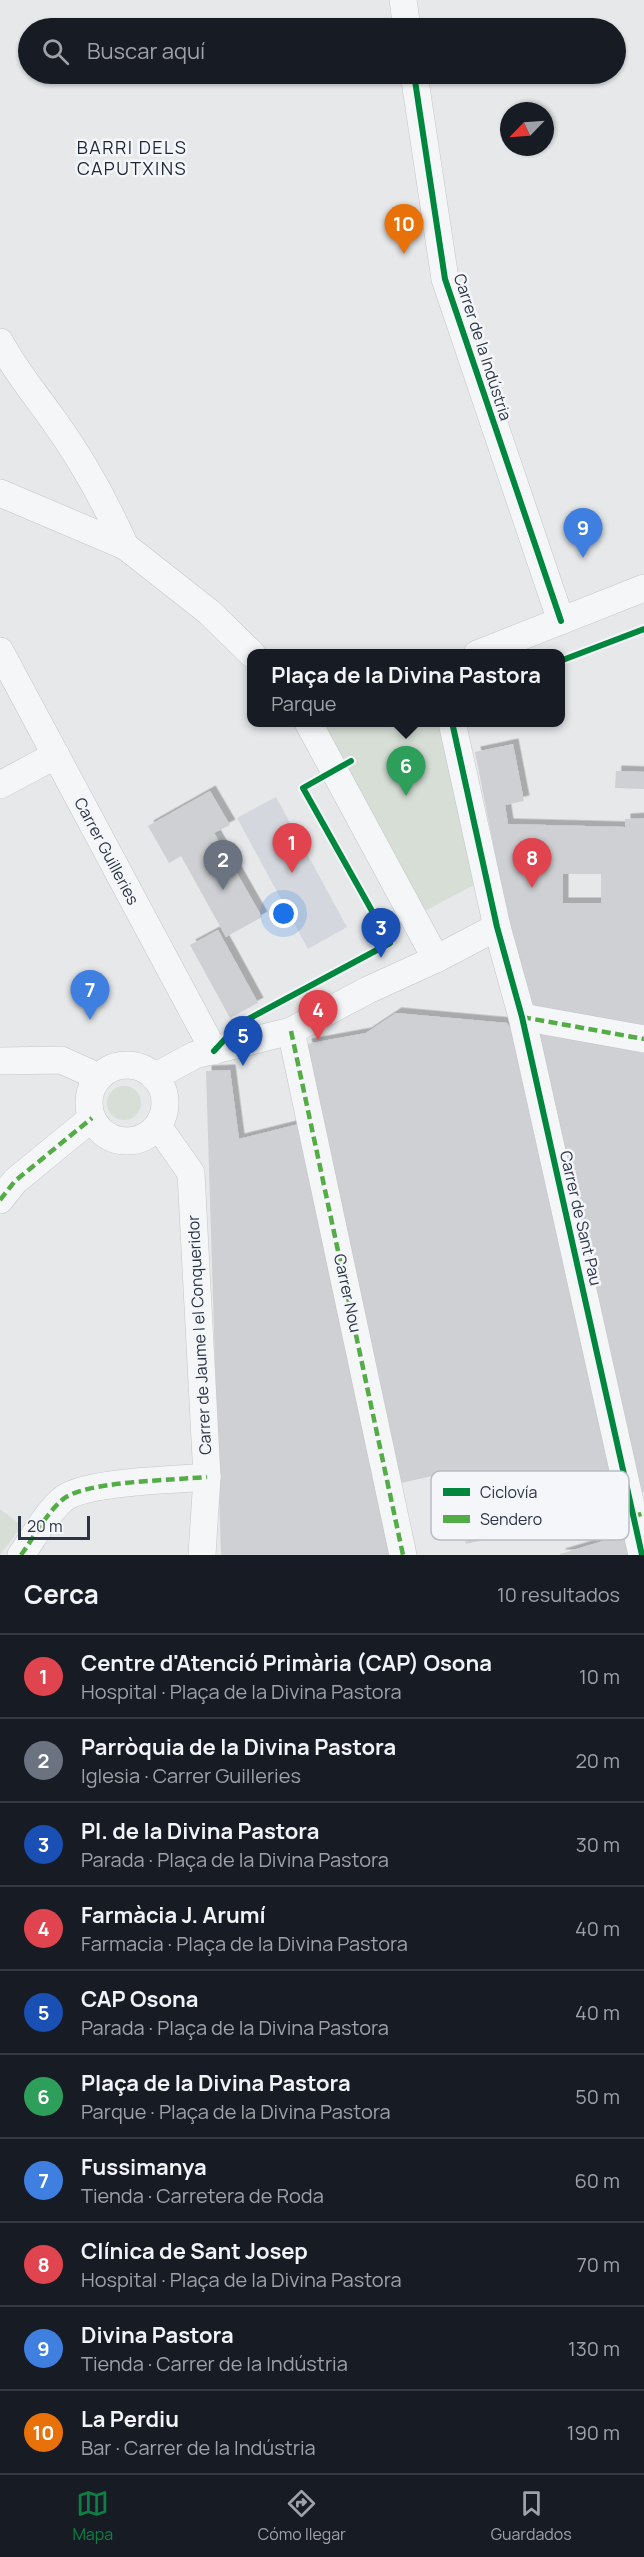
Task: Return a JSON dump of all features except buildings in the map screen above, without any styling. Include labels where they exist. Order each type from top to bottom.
[{"type":"street","points":[[403,0],[406,18]]},
{"type":"street","name":"Carrer de la Indústria","points":[[416,84],[445,279],[561,621]]},
{"type":"street","points":[[0,342],[13,367],[53,419],[102,496],[125,546]]},
{"type":"street","points":[[0,493],[125,546],[209,612],[247,649]]},
{"type":"street","points":[[71,524],[95,510],[102,496]]},
{"type":"street","points":[[490,649],[644,588]]},
{"type":"street","name":"Carrer Guilleries","points":[[0,651],[214,1051]]},
{"type":"street","points":[[310,727],[436,959]]},
{"type":"street","name":"Carrer de Sant Pau","points":[[453,727],[497,927],[522,1017],[622,1471]]},
{"type":"street","points":[[0,785],[56,755]]},
{"type":"street","points":[[154,1077],[195,1056],[291,1031],[368,990],[436,959],[497,927]]},
{"type":"street","points":[[522,1017],[644,1039]]},
{"type":"street","name":"Carrer Nou","points":[[291,1031],[403,1555]]},
{"type":"street","points":[[0,1061],[61,1060],[99,1077]]},
{"type":"street","points":[[127,1065],[139,1067],[154,1077],[165,1101],[158,1126],[142,1138],[123,1141],[105,1134],[92,1118],[89,1106],[90,1094],[99,1077],[114,1067],[127,1065]]},
{"type":"street","points":[[0,1200],[15,1181],[92,1118]]},
{"type":"street","name":"Carrer de Jaume I el Conqueridor","points":[[158,1126],[191,1173],[207,1477],[202,1555]]},
{"type":"street","points":[[21,1555],[62,1499],[76,1491],[207,1477]]},
{"type":"street","name":"Carrer de Sant Pau","points":[[632,1517],[642,1555]]},
{"type":"shaded area","points":[[321,727],[441,727],[474,885],[419,914]]},
{"type":"shaded area","points":[[276,797],[347,927],[308,949],[237,818]]},
{"type":"shaded area","points":[[124,1086],[136,1091],[141,1103],[136,1115],[124,1120],[112,1115],[107,1103],[112,1091]]},
{"type":"shaded area","points":[[0,1509],[22,1526],[0,1555]]},
{"type":"marked path","points":[[522,1017],[644,1039]]},
{"type":"marked path","points":[[291,1031],[403,1555]]},
{"type":"marked path","points":[[0,1200],[15,1181],[92,1118]]},
{"type":"marked path","points":[[21,1555],[51,1512],[62,1500],[73,1494],[108,1485],[207,1477]]},
{"type":"marked path","points":[[629,1518],[644,1513]]},
{"type":"cycle path","points":[[416,84],[445,279],[561,621]]},
{"type":"cycle path","points":[[565,659],[644,629]]},
{"type":"cycle path","points":[[453,727],[497,927],[522,1017],[623,1471]]},
{"type":"cycle path","points":[[214,1051],[239,1024],[390,943],[303,788],[351,761]]},
{"type":"cycle path","points":[[629,1497],[642,1555]]},
{"type":"place","name":"La Perdiu","points":[[404,254]]},
{"type":"place","name":"Divina Pastora","points":[[583,558]]},
{"type":"place","name":"Plaça de la Divina Pastora","points":[[406,796]]},
{"type":"place","name":"Centre d'Atenció Primària (CAP) Osona","points":[[292,873]]},
{"type":"place","name":"Clínica de Sant Josep","points":[[532,888]]},
{"type":"place","name":"Parròquia de la Divina Pastora","points":[[223,890]]},
{"type":"place","name":"Pl. de la Divina Pastora","points":[[381,958]]},
{"type":"place","name":"Fussimanya","points":[[90,1020]]},
{"type":"place","name":"Farmàcia J. Arumí","points":[[318,1040]]},
{"type":"place","name":"CAP Osona","points":[[243,1066]]},
{"type":"district","name":"BARRI DELS CAPUTXINS","points":[[132,158]]}]
